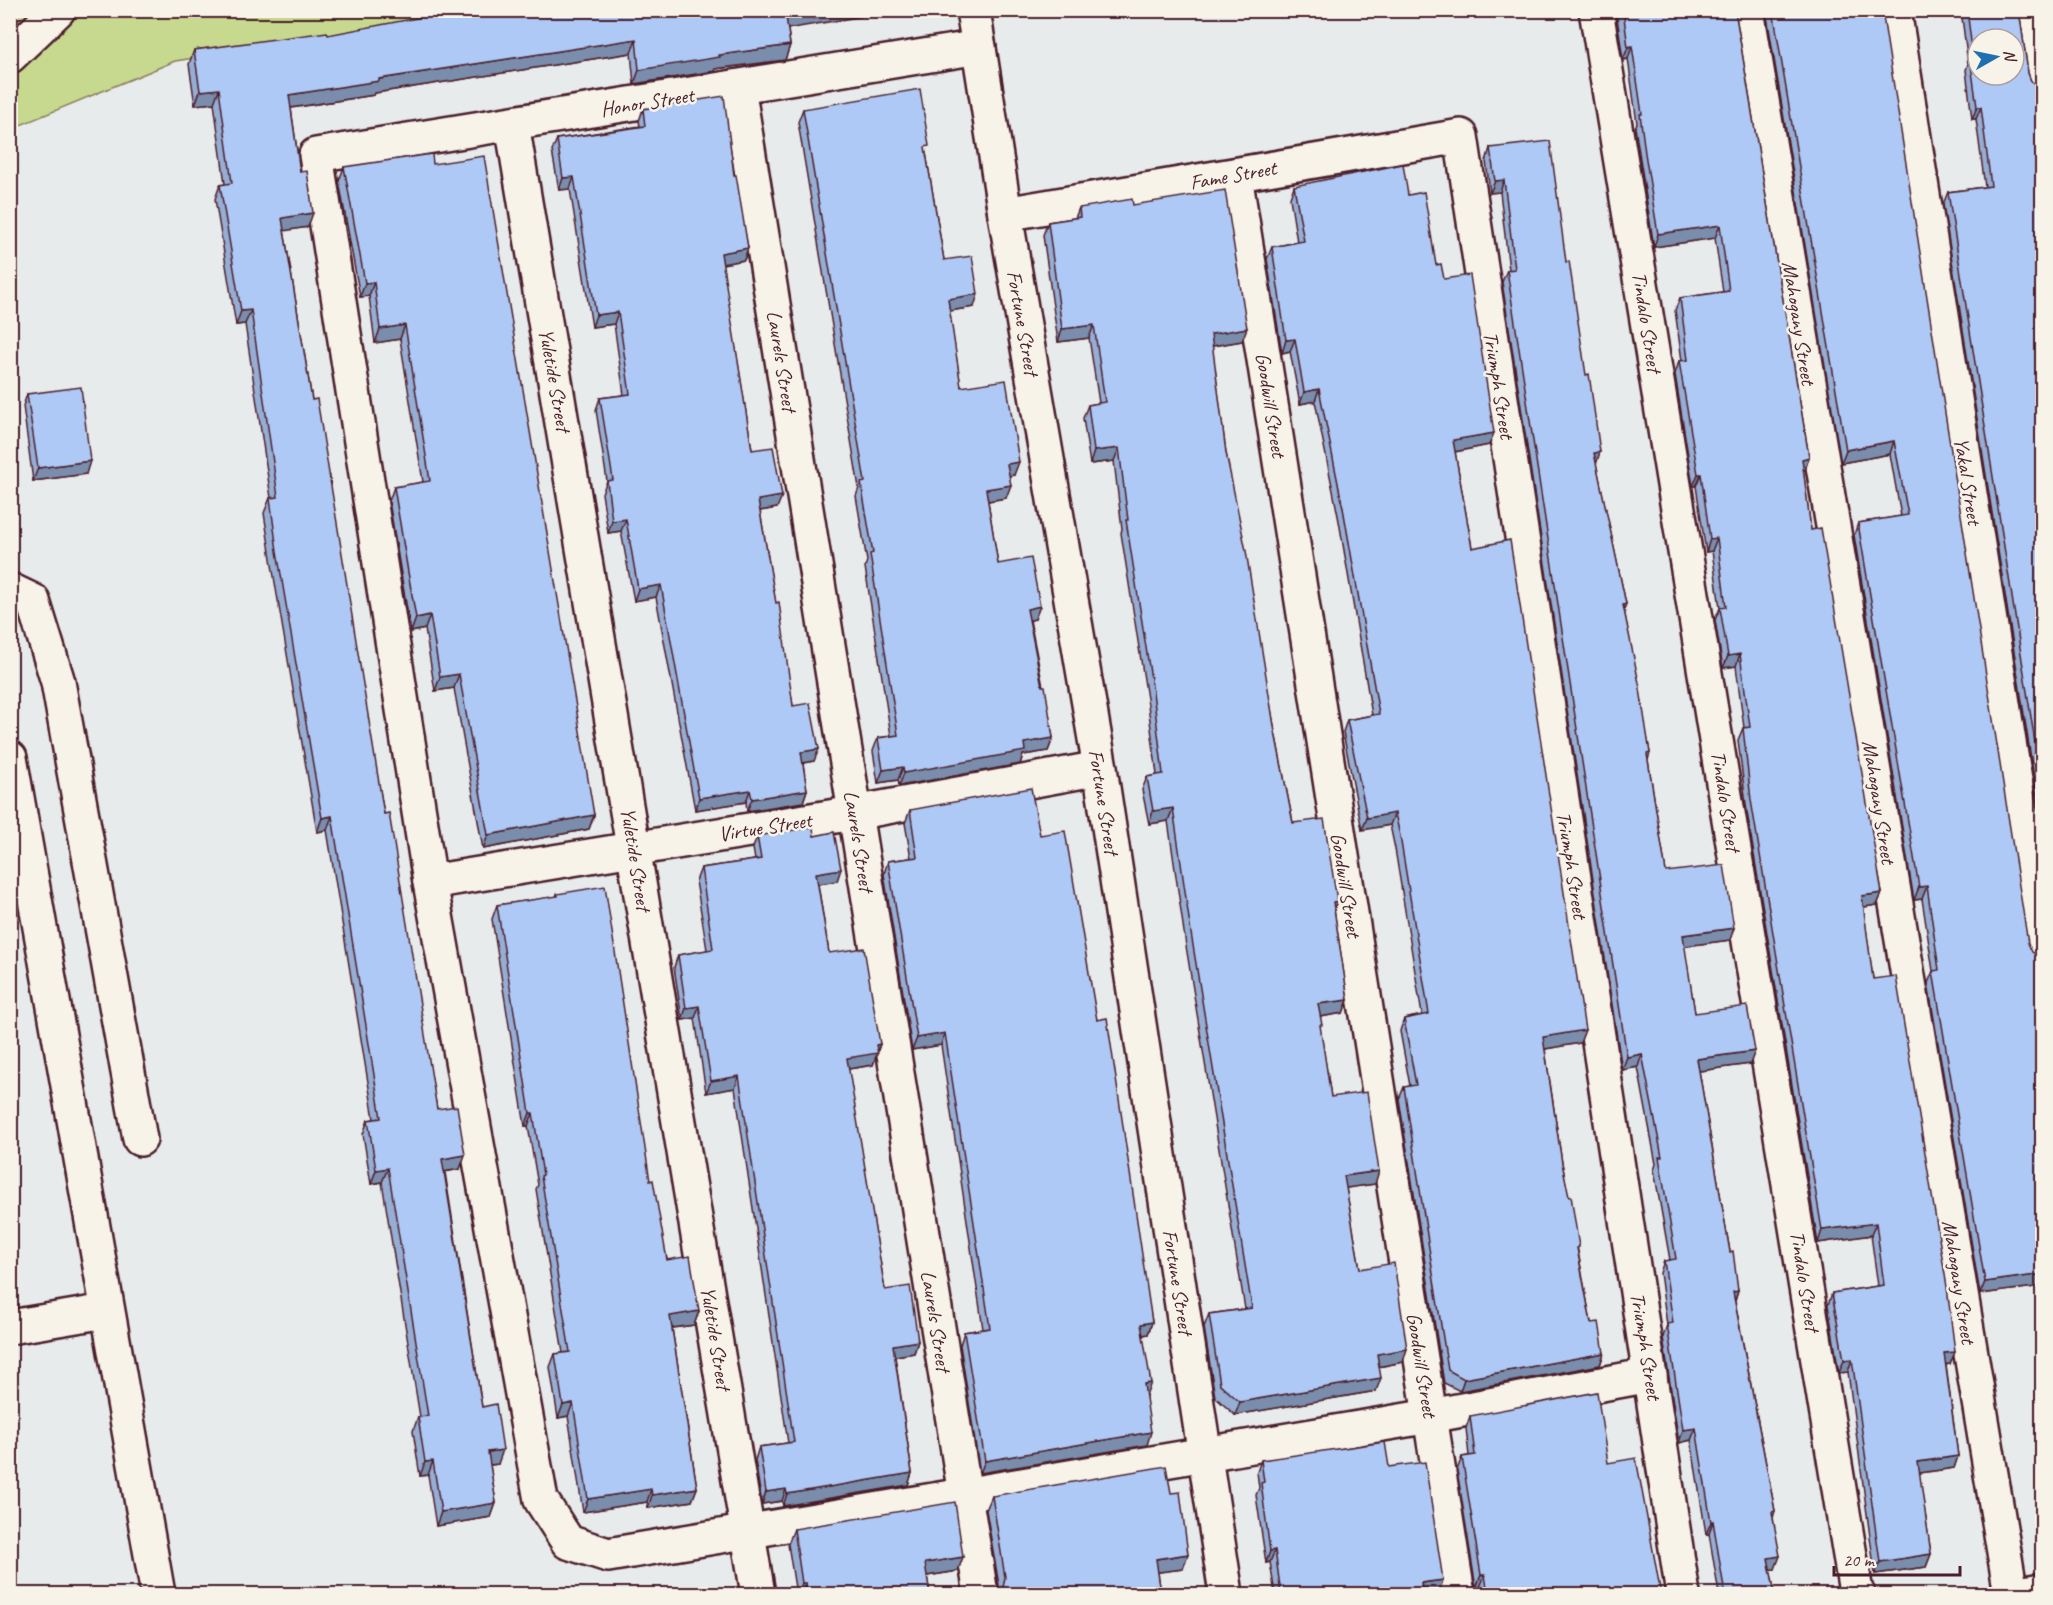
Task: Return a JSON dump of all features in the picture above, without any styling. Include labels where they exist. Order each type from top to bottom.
[{"type":"street","points":[[10,56],[58,10]]},
{"type":"street","name":"Fortune Street","points":[[973,10],[1005,214],[1100,768],[1226,1594]]},
{"type":"street","name":"Tindalo Street","points":[[1596,10],[1857,1593]]},
{"type":"street","name":"Mahogany Street","points":[[1747,10],[2011,1594]]},
{"type":"street","name":"Yakal Street","points":[[1894,10],[2043,952]]},
{"type":"street","points":[[2032,10],[2043,82]]},
{"type":"street","name":"Honor Street","points":[[430,882],[316,155],[979,47]]},
{"type":"street","name":"Laurels Street","points":[[738,87],[981,1594]]},
{"type":"street","name":"Yuletide Street","points":[[512,124],[758,1594]]},
{"type":"street","name":"Fame Street","points":[[1005,214],[1461,136]]},
{"type":"street","name":"Triumph Street","points":[[1461,136],[1683,1594]]},
{"type":"street","name":"Goodwill Street","points":[[1234,175],[1458,1594]]},
{"type":"street","points":[[10,590],[33,601],[58,682],[140,1139]]},
{"type":"street","points":[[10,758],[106,1311],[158,1594]]},
{"type":"street","name":"Virtue Street","points":[[430,882],[854,813],[1100,768]]},
{"type":"street","points":[[430,882],[541,1500],[568,1542],[608,1555],[1430,1416],[1650,1375]]},
{"type":"street","points":[[10,1328],[106,1311]]},
{"type":"street","points":[[2018,1594],[2043,1590]]},
{"type":"green space","points":[[11,11],[493,11],[175,61],[11,129]]},
{"type":"building","points":[[459,10],[818,10],[786,16],[790,45],[719,55],[720,57],[639,70],[636,39],[289,95],[300,172],[307,171],[313,213],[282,218],[312,400],[317,399],[384,814],[389,813],[437,1109],[457,1106],[465,1155],[442,1159],[482,1407],[496,1404],[503,1450],[488,1452],[496,1503],[441,1512],[433,1461],[425,1462],[418,1417],[428,1416],[388,1168],[376,1170],[368,1120],[381,1118],[332,816],[322,818],[277,551],[270,498],[278,497],[251,310],[241,311],[220,185],[232,183],[219,89],[200,91],[194,50],[327,32],[328,35]]},
{"type":"building","points":[[1623,10],[1735,10],[1809,457],[1802,459],[1811,530],[1821,528],[1882,893],[1862,896],[1873,979],[1896,976],[1947,1287],[1955,1352],[1944,1353],[1958,1456],[1918,1462],[1931,1554],[1880,1562],[1852,1359],[1844,1360],[1832,1293],[1884,1285],[1876,1223],[1822,1230],[1751,800],[1743,728],[1750,727],[1740,654],[1728,656],[1720,608],[1726,607],[1717,538],[1710,539],[1701,474],[1698,474],[1679,361],[1688,360],[1680,298],[1729,291],[1720,225],[1658,234],[1632,46],[1628,47]]},
{"type":"building","points":[[1773,10],[1882,10],[2028,943],[2032,952],[2043,957],[2043,1274],[1985,1282],[1933,971],[1939,970],[1927,886],[1919,887],[1858,523],[1908,515],[1894,441],[1846,450]]},
{"type":"building","points":[[1967,10],[2019,10],[2021,27],[1969,27]]},
{"type":"building","points":[[2026,59],[2031,81],[2043,87],[2043,793],[1948,192],[1991,186],[1981,107],[1977,107],[1974,87],[2026,87]]},
{"type":"building","points":[[920,89],[929,146],[925,147],[944,260],[972,256],[978,294],[948,299],[961,387],[1006,380],[1019,462],[1007,464],[1011,485],[986,489],[998,564],[1031,558],[1040,606],[1027,609],[1042,686],[1045,686],[1053,738],[1024,743],[1025,751],[904,773],[903,767],[883,770],[878,738],[898,735],[870,554],[873,553],[861,483],[865,482],[803,109]]},
{"type":"building","points":[[724,96],[734,175],[736,175],[748,248],[721,253],[752,450],[773,447],[782,496],[758,500],[776,603],[779,602],[793,706],[810,703],[819,749],[801,752],[807,790],[752,799],[750,790],[699,798],[661,585],[638,589],[626,519],[612,521],[607,481],[613,480],[600,398],[630,394],[618,312],[596,315],[574,177],[563,178],[557,139],[645,126],[643,109]]},
{"type":"building","points":[[1550,141],[1566,262],[1569,261],[1600,452],[1594,453],[1626,604],[1623,605],[1639,683],[1650,753],[1647,754],[1666,872],[1724,865],[1734,928],[1683,935],[1695,1013],[1747,1006],[1755,1051],[1697,1059],[1730,1252],[1733,1251],[1738,1291],[1733,1292],[1775,1511],[1772,1512],[1780,1556],[1768,1558],[1775,1594],[1725,1594],[1696,1428],[1683,1430],[1667,1324],[1673,1323],[1664,1261],[1676,1259],[1659,1157],[1662,1157],[1642,1054],[1627,1057],[1507,270],[1515,269],[1504,180],[1495,181],[1490,148]]},
{"type":"building","points":[[432,154],[433,164],[484,156],[594,815],[488,835],[459,674],[440,677],[430,615],[416,618],[394,487],[430,481],[405,325],[380,329],[374,282],[365,283],[344,167]]},
{"type":"building","points":[[1403,164],[1408,195],[1424,192],[1436,265],[1441,264],[1444,279],[1470,275],[1494,433],[1453,440],[1472,548],[1510,540],[1585,1030],[1543,1037],[1562,1163],[1569,1197],[1571,1196],[1579,1247],[1577,1248],[1591,1323],[1599,1322],[1604,1353],[1464,1379],[1448,1370],[1404,1087],[1416,1085],[1404,1019],[1429,1014],[1400,836],[1395,813],[1367,818],[1347,720],[1379,714],[1343,508],[1319,389],[1304,392],[1295,339],[1286,340],[1272,247],[1304,241],[1294,186]]},
{"type":"building","points":[[1225,190],[1247,328],[1211,334],[1226,453],[1246,551],[1275,732],[1293,823],[1324,819],[1337,901],[1333,902],[1348,1000],[1318,1004],[1331,1097],[1367,1092],[1379,1171],[1344,1176],[1360,1269],[1394,1263],[1407,1349],[1377,1354],[1381,1378],[1240,1402],[1220,1384],[1209,1314],[1252,1308],[1173,808],[1153,811],[1147,777],[1163,774],[1153,692],[1126,520],[1128,520],[1119,448],[1094,451],[1088,405],[1105,402],[1094,325],[1062,329],[1048,222],[1080,217],[1079,208],[1132,199],[1133,205]]},
{"type":"building","points":[[81,387],[90,461],[38,468],[27,394]]},
{"type":"building","points":[[1031,788],[1040,835],[1065,831],[1097,1020],[1107,1018],[1152,1322],[1141,1324],[1151,1383],[1144,1384],[1151,1432],[985,1461],[964,1332],[990,1328],[945,1033],[917,1038],[888,861],[917,857],[910,810]]},
{"type":"building","points":[[813,827],[814,836],[834,832],[841,869],[816,873],[829,953],[864,948],[880,1044],[876,1045],[878,1053],[847,1058],[885,1290],[910,1286],[918,1341],[893,1345],[912,1473],[787,1494],[786,1489],[766,1492],[759,1447],[794,1442],[739,1076],[711,1081],[699,1006],[686,1008],[678,955],[713,949],[701,868],[761,859],[757,836]]},
{"type":"building","points":[[605,886],[650,1181],[653,1180],[667,1260],[690,1256],[699,1311],[670,1316],[697,1488],[652,1495],[651,1489],[588,1499],[573,1403],[563,1405],[555,1354],[570,1352],[533,1113],[530,1113],[497,905]]},
{"type":"building","points":[[1597,1392],[1608,1463],[1636,1458],[1661,1594],[1488,1594],[1485,1575],[1481,1575],[1462,1457],[1475,1455],[1470,1416]]},
{"type":"building","points":[[1385,1442],[1389,1467],[1425,1462],[1443,1580],[1421,1583],[1423,1594],[1281,1594],[1275,1550],[1270,1551],[1261,1483],[1264,1482],[1261,1460]]},
{"type":"building","points":[[1166,1466],[1171,1493],[1180,1492],[1188,1554],[1156,1559],[1161,1594],[1004,1594],[1005,1577],[992,1496]]},
{"type":"building","points":[[955,1502],[963,1557],[925,1563],[930,1594],[807,1594],[806,1583],[802,1583],[794,1529]]}]
